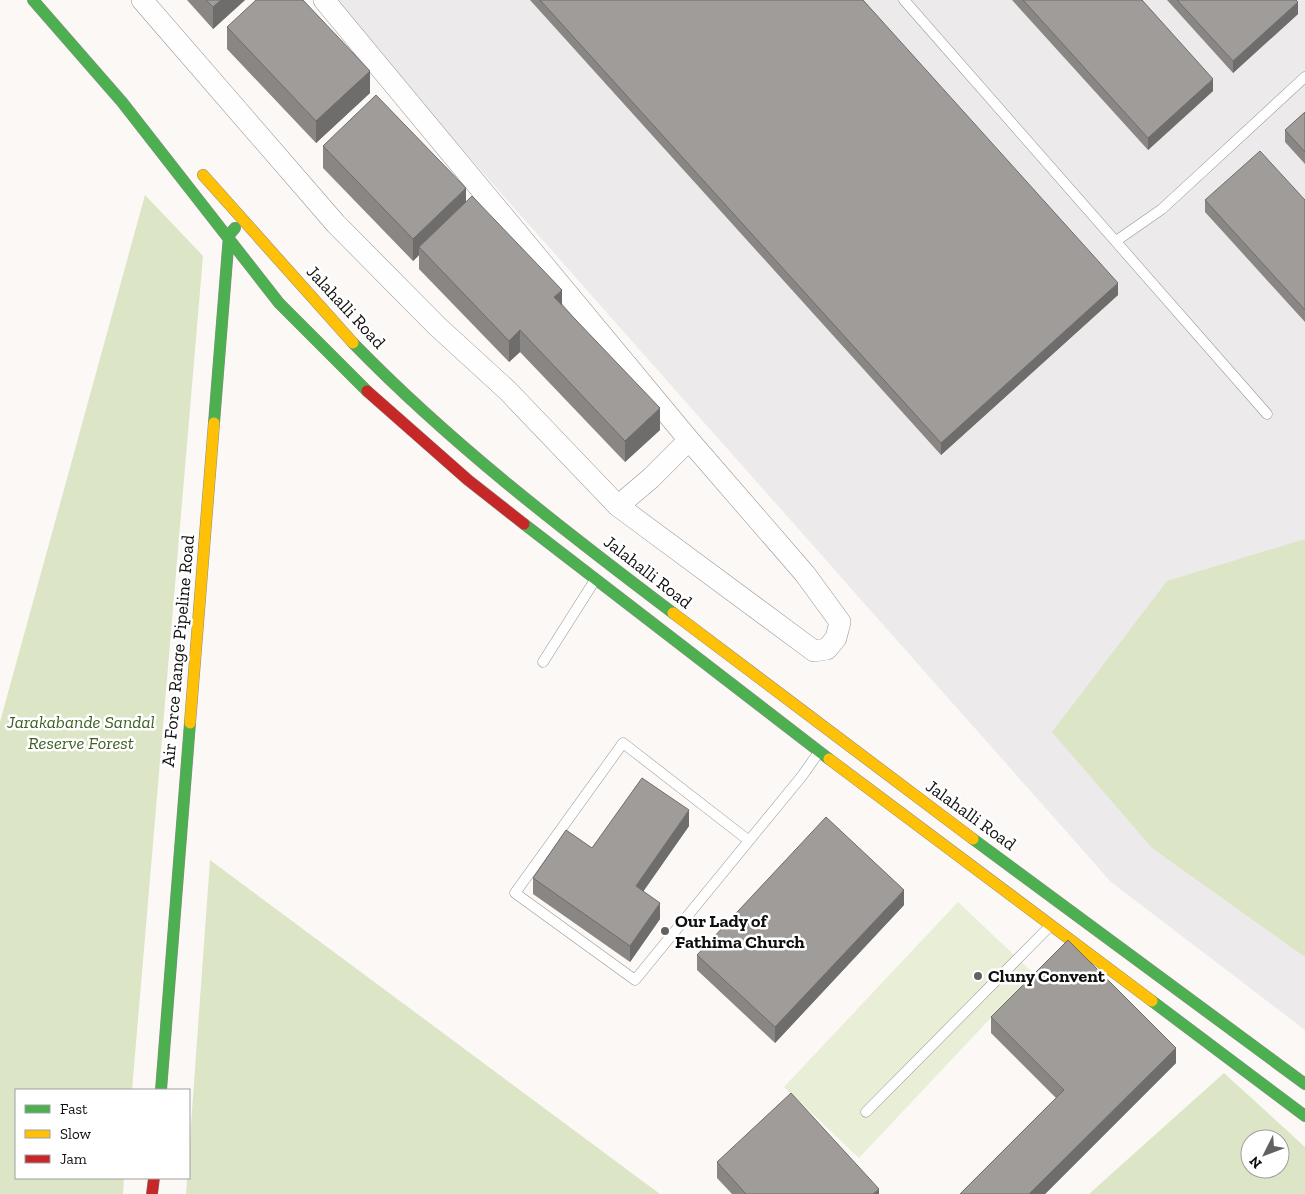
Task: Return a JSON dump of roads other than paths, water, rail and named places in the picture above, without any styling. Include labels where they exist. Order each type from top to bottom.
[{"type":"main road","points":[[33,0],[122,102],[229,236],[279,303],[350,376],[468,480],[819,752],[1059,917],[1305,1116]]},
{"type":"main road","points":[[48,0],[132,95]]},
{"type":"main road","name":"Jalahalli Road","points":[[197,168],[296,281],[387,376],[492,469],[606,562],[832,735],[1059,917],[1305,1084]]},
{"type":"main road","points":[[229,236],[242,220]]},
{"type":"main road","name":"Air Force Range Pipeline Road","points":[[161,1089],[229,236]]},
{"type":"main road","points":[[152,1194],[154,1179]]},
{"type":"street","points":[[142,0],[336,224],[438,327],[508,390],[618,506],[814,651],[827,649],[836,638],[840,622],[805,574],[689,440],[324,0]]},
{"type":"street","points":[[618,506],[652,478],[689,440]]},
{"type":"lane","points":[[904,0],[1267,414]]},
{"type":"lane","points":[[1116,242],[1162,208],[1305,77]]},
{"type":"lane","points":[[543,662],[595,580]]},
{"type":"lane","points":[[748,840],[623,743],[515,893],[635,980],[748,840],[819,752],[832,735]]},
{"type":"lane","points":[[866,1112],[1059,917]]},
{"type":"place","name":"Our Lady of Fathima Church","points":[[665,931]]},
{"type":"place","name":"Cluny Convent","points":[[978,976]]},
{"type":"park label","name":"Jarakabande Sandal Reserve Forest","points":[[81,732]]}]
